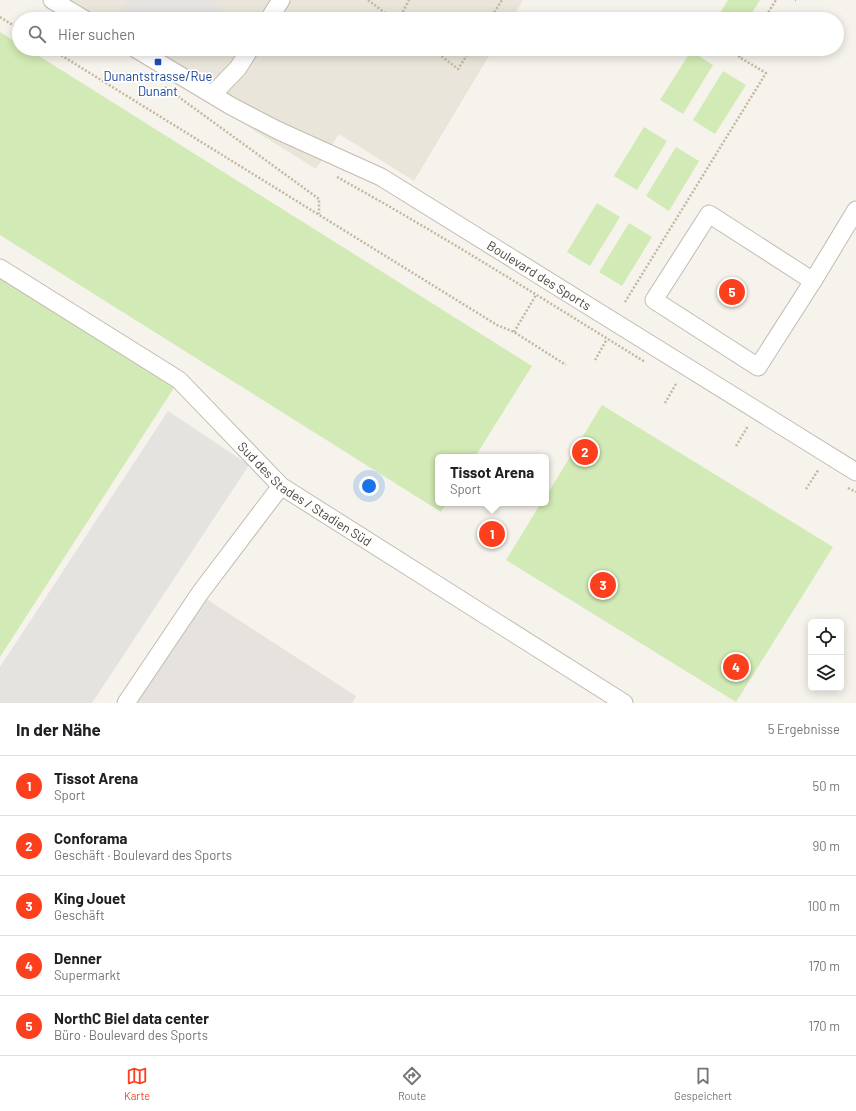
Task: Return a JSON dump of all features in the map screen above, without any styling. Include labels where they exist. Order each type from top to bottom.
[{"type":"street","points":[[52,0],[72,12]]},
{"type":"street","points":[[274,12],[282,0]]},
{"type":"street","name":"Boulevard des Sports","points":[[148,56],[277,130],[381,178],[856,472]]},
{"type":"street","points":[[213,94],[238,68],[246,56]]},
{"type":"street","points":[[813,281],[709,214],[654,300],[758,367],[813,281],[856,210]]},
{"type":"street","name":"Sud des Stades / Stadien Süd","points":[[0,268],[179,380],[281,486],[624,703]]},
{"type":"street","points":[[126,703],[200,593],[281,486]]},
{"type":"path","points":[[368,0],[384,12]]},
{"type":"path","points":[[403,12],[409,0]]},
{"type":"path","points":[[494,12],[502,0]]},
{"type":"path","points":[[768,12],[776,0]]},
{"type":"path","points":[[0,17],[12,25]]},
{"type":"path","points":[[62,56],[497,325],[514,332],[566,365]]},
{"type":"path","points":[[441,56],[458,69],[466,56]]},
{"type":"path","points":[[625,302],[766,73],[741,56]]},
{"type":"path","points":[[164,87],[319,199],[319,214]]},
{"type":"path","points":[[330,173],[372,196],[645,362]]},
{"type":"path","points":[[514,332],[536,295]]},
{"type":"path","points":[[595,360],[607,339]]},
{"type":"path","points":[[665,403],[677,382],[671,378]]},
{"type":"path","points":[[736,446],[748,426],[742,422]]},
{"type":"path","points":[[812,465],[825,473]]},
{"type":"path","points":[[806,490],[819,469]]},
{"type":"path","points":[[844,485],[856,492]]},
{"type":"shaded area","points":[[45,0],[523,0],[516,12],[64,12]]},
{"type":"shaded area","points":[[129,0],[216,0],[213,4],[225,12],[121,12]]},
{"type":"shaded area","points":[[135,56],[489,56],[414,181],[339,134],[316,169]]},
{"type":"shaded area","points":[[168,411],[249,465],[92,703],[0,703],[0,667]]},
{"type":"shaded area","points":[[200,593],[211,602],[356,696],[352,703],[126,703]]},
{"type":"green space","points":[[728,0],[760,0],[752,12],[721,12]]},
{"type":"green space","points":[[0,32],[12,40],[12,56],[39,56],[532,366],[477,454],[435,454],[435,506],[445,506],[441,512],[0,235]]},
{"type":"green space","points":[[688,56],[699,56],[713,65],[683,114],[660,100]]},
{"type":"green space","points":[[723,71],[746,85],[715,134],[693,120]]},
{"type":"green space","points":[[644,127],[667,141],[637,190],[614,176]]},
{"type":"green space","points":[[676,147],[699,161],[669,211],[646,196]]},
{"type":"green space","points":[[597,203],[620,217],[590,266],[567,252]]},
{"type":"green space","points":[[629,223],[652,237],[622,286],[599,272]]},
{"type":"green space","points":[[0,268],[179,380],[0,657]]},
{"type":"green space","points":[[602,405],[833,547],[736,702],[506,560],[539,506],[549,506],[549,491]]},
{"type":"place","name":"Dunantstrasse/Rue Dunant","points":[[158,62]]},
{"type":"place","name":"NorthC Biel data center","points":[[732,292]]},
{"type":"place","name":"Conforama","points":[[585,452]]},
{"type":"place","name":"Tissot Arena","points":[[492,534]]},
{"type":"place","name":"King Jouet","points":[[603,585]]},
{"type":"place","name":"Denner","points":[[736,667]]}]
